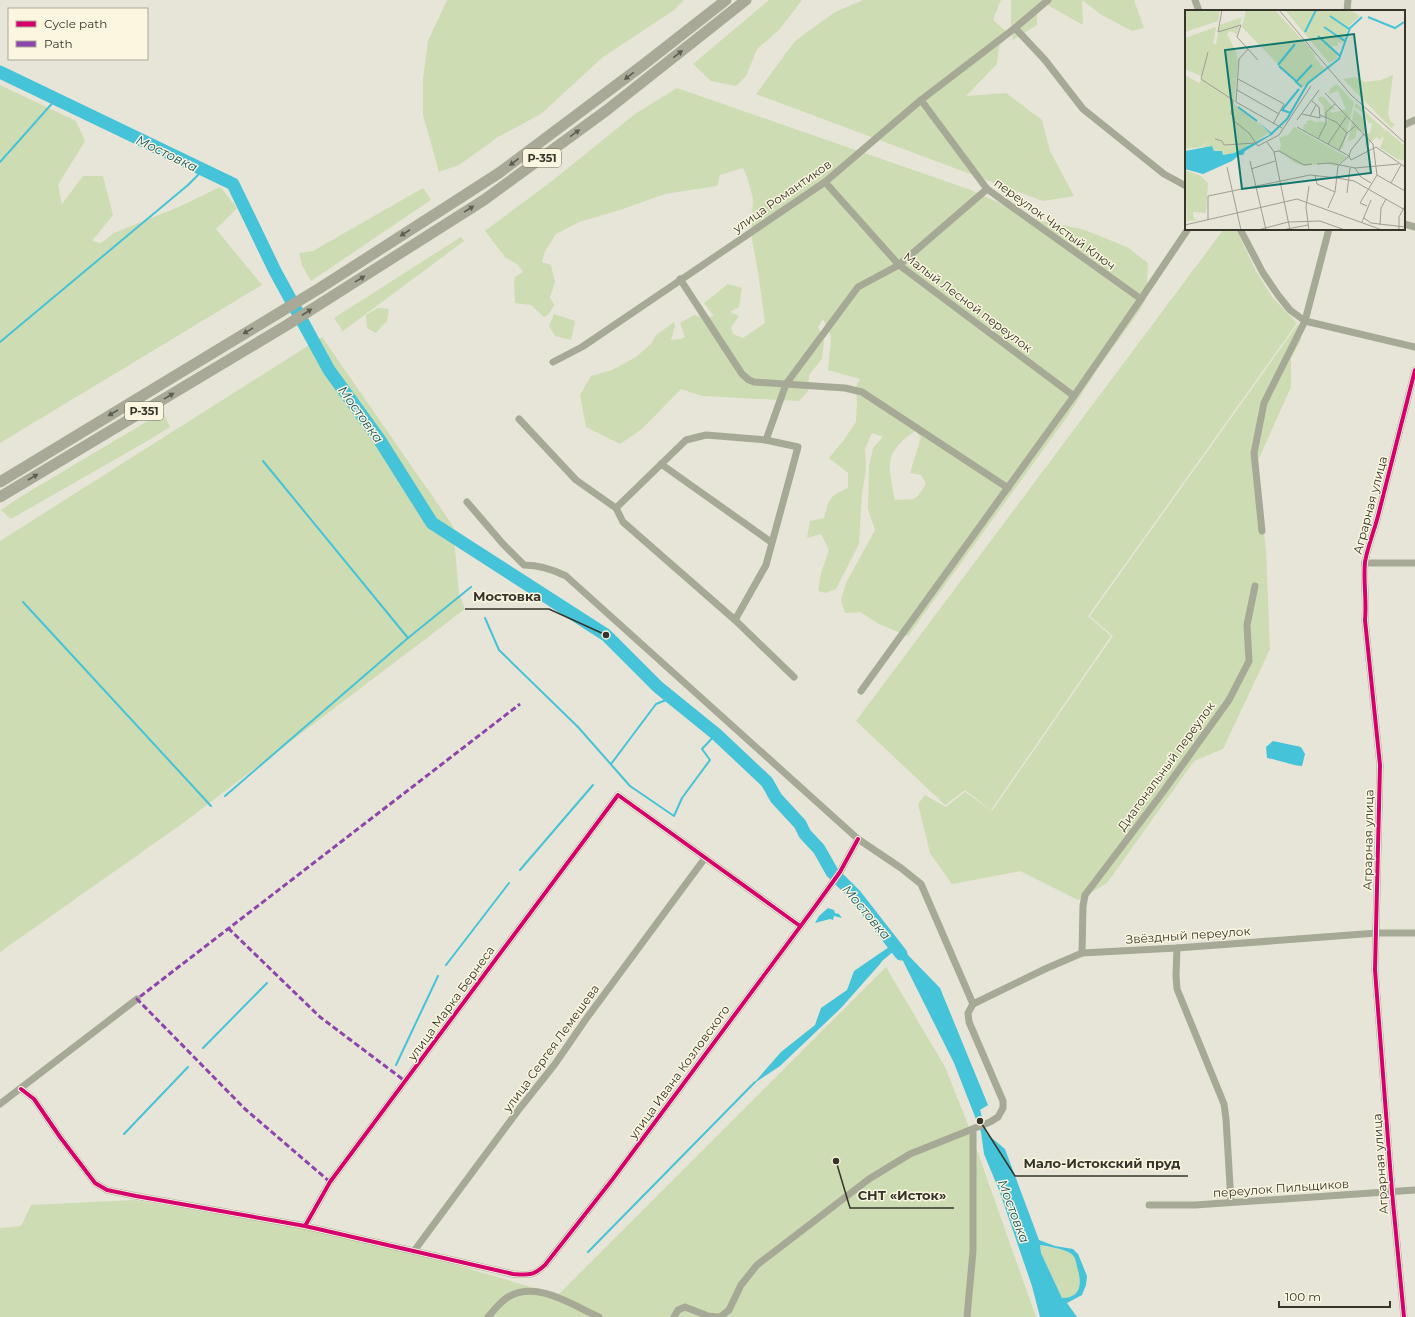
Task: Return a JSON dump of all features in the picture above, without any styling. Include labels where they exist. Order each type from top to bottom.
[{"type":"highway","name":"Р-351","points":[[0,482],[320,288],[499,172],[643,65],[726,0]]},
{"type":"highway","name":"Р-351","points":[[0,497],[287,325],[484,200],[607,110],[746,0]]},
{"type":"street","name":"улица Романтиков","points":[[553,362],[582,347],[680,279],[825,182],[921,100],[1015,28],[1048,0]]},
{"type":"street","points":[[1194,0],[1199,10]]},
{"type":"street","points":[[1347,10],[1348,0]]},
{"type":"street","points":[[1015,28],[1045,60],[1083,109],[1164,174],[1185,185]]},
{"type":"street","name":"переулок Чистый Ключ","points":[[921,100],[987,189],[1142,299]]},
{"type":"street","points":[[1405,125],[1415,120]]},
{"type":"street","name":"Малый Лесной переулок","points":[[825,182],[899,265],[1074,396]]},
{"type":"street","points":[[766,440],[786,384],[858,287],[899,265],[987,189]]},
{"type":"street","points":[[1405,224],[1415,227]]},
{"type":"street","points":[[861,691],[1074,396],[1142,299],[1187,230]]},
{"type":"street","points":[[1241,230],[1263,273],[1278,295],[1290,310],[1305,321],[1415,347]]},
{"type":"street","points":[[1262,531],[1254,453],[1264,403],[1305,321],[1329,230]]},
{"type":"street","points":[[680,279],[742,374],[749,380],[754,382],[845,388],[862,392],[1008,488]]},
{"type":"street","name":"Аграрная улица","points":[[1404,1317],[1392,1192],[1375,970],[1380,765],[1365,620],[1365,564],[1415,370]]},
{"type":"street","points":[[519,420],[576,480],[616,508],[623,522],[735,620],[794,677]]},
{"type":"street","points":[[616,508],[686,440],[706,435],[766,440],[798,447],[766,565],[735,620]]},
{"type":"street","points":[[661,464],[771,542]]},
{"type":"street","points":[[467,502],[503,544],[524,565],[537,565],[552,569],[566,576],[858,839],[901,868],[921,884],[973,1004],[968,1013],[969,1022],[1003,1101],[1003,1108],[998,1117],[975,1129],[910,1154],[869,1180],[757,1265],[741,1285],[729,1310],[719,1317],[708,1316],[685,1307],[678,1310],[674,1317]]},
{"type":"street","points":[[1365,564],[1415,563]]},
{"type":"street","name":"Диагональный переулок","points":[[1082,953],[1083,906],[1085,895],[1160,796],[1229,700],[1249,661],[1247,625],[1255,586]]},
{"type":"street","name":"улица Марка Бернеса","points":[[305,1226],[330,1182],[618,795],[705,858]]},
{"type":"street","name":"улица Ивана Козловского","points":[[414,1251],[513,1274],[526,1275],[537,1273],[545,1265],[612,1180],[840,872],[858,839]]},
{"type":"street","points":[[705,858],[800,926]]},
{"type":"street","name":"улица Сергея Лемешева","points":[[414,1251],[520,1108],[555,1064],[586,1019],[705,858]]},
{"type":"street","name":"Звёздный переулок","points":[[973,1004],[1057,963],[1082,953],[1177,948],[1377,933],[1415,933]]},
{"type":"street","points":[[1177,948],[1177,989],[1224,1104],[1231,1202]]},
{"type":"street","points":[[0,1104],[137,999]]},
{"type":"street","points":[[21,1089],[34,1099],[60,1137],[95,1183],[107,1190],[305,1226],[414,1251]]},
{"type":"street","points":[[967,1317],[973,1251],[975,1129]]},
{"type":"street","name":"переулок Пильщиков","points":[[1149,1205],[1194,1205],[1415,1190]]},
{"type":"street","points":[[488,1317],[499,1304],[508,1297],[528,1290],[548,1294],[599,1317]]},
{"type":"green space","points":[[447,0],[684,0],[674,10],[603,57],[541,114],[498,137],[459,165],[439,172],[423,115],[423,79],[428,41]]},
{"type":"green space","points":[[769,0],[802,0],[779,30],[757,49],[746,76],[736,86],[711,81],[693,64]]},
{"type":"green space","points":[[863,0],[1001,0],[993,20],[1006,31],[999,47],[997,64],[966,96],[1006,93],[1042,120],[1050,151],[1074,196],[1043,201],[756,94],[795,41],[835,12]]},
{"type":"green space","points":[[1011,0],[1082,0],[1083,25],[1044,3],[1037,6],[1037,25],[1013,40]]},
{"type":"green space","points":[[1082,0],[1134,0],[1144,28],[1132,31],[1100,14]]},
{"type":"green space","points":[[0,85],[76,121],[85,141],[58,185],[62,204],[83,176],[103,176],[113,215],[92,241],[101,243],[114,233],[181,206],[220,187],[237,208],[216,229],[262,285],[0,443]]},
{"type":"green space","points":[[677,88],[968,189],[1041,221],[1082,229],[1127,247],[1148,263],[1146,298],[1140,310],[1097,370],[1067,417],[908,636],[881,625],[860,612],[845,613],[841,600],[846,583],[875,530],[868,509],[869,467],[873,448],[883,437],[872,433],[865,449],[866,469],[862,494],[859,544],[836,589],[825,593],[818,591],[821,573],[829,550],[821,534],[807,538],[810,521],[824,518],[827,506],[833,496],[848,488],[848,473],[829,458],[856,422],[856,387],[860,379],[828,370],[831,336],[823,319],[818,327],[824,341],[822,359],[809,375],[808,391],[799,401],[702,396],[681,389],[642,429],[620,444],[586,427],[580,395],[591,376],[612,370],[636,357],[652,343],[655,336],[674,322],[675,326],[671,340],[685,337],[680,323],[694,315],[704,318],[714,316],[704,303],[728,284],[742,288],[739,307],[730,312],[739,316],[731,327],[733,334],[743,338],[765,323],[751,234],[753,199],[743,168],[720,175],[717,186],[665,194],[620,210],[579,222],[556,234],[545,251],[542,262],[551,265],[555,282],[550,297],[554,305],[549,314],[544,317],[531,305],[515,303],[515,277],[523,272],[518,265],[505,257],[485,231],[552,181],[635,114]],"holes":[[[915,431],[921,437],[910,473],[921,475],[926,483],[917,497],[895,500],[890,469],[890,461],[893,453],[897,446]]]},
{"type":"green space","points":[[423,188],[431,200],[311,281],[302,265],[299,253],[313,251]]},
{"type":"green space","points":[[1223,230],[1236,230],[1256,271],[1272,297],[1297,323],[1088,616],[1111,636],[991,810],[965,790],[945,805],[856,721]]},
{"type":"green space","points":[[461,237],[464,241],[343,331],[334,318]]},
{"type":"green space","points":[[378,308],[389,309],[387,321],[376,333],[367,328],[366,315]]},
{"type":"green space","points":[[554,314],[575,321],[571,340],[555,336],[549,326]]},
{"type":"green space","points":[[1298,324],[1301,340],[1291,358],[1291,387],[1255,467],[1266,549],[1270,649],[1223,749],[1194,761],[1107,883],[1078,900],[1020,871],[952,884],[930,853],[918,804],[925,795],[946,807],[965,792],[992,811],[1113,636],[1090,616]]},
{"type":"green space","points":[[322,337],[453,526],[459,594],[465,609],[179,826],[0,952],[0,541]]},
{"type":"green space","points":[[163,412],[170,427],[142,444],[11,519],[1,510],[20,497]]},
{"type":"green space","points":[[886,967],[945,1067],[967,1122],[1036,1317],[0,1317],[0,1228],[21,1226],[31,1205],[134,1200],[295,1227],[446,1262],[558,1295]]},
{"type":"green space","points":[[1040,1245],[1064,1250],[1072,1254],[1074,1257],[1079,1273],[1080,1283],[1077,1292],[1073,1295],[1062,1298],[1041,1253]]},
{"type":"water","points":[[1273,741],[1301,747],[1305,754],[1302,766],[1267,758],[1266,747]]},
{"type":"water","points":[[828,908],[834,910],[835,913],[839,914],[842,918],[834,916],[833,920],[830,919],[815,923],[819,916]]},
{"type":"water","points":[[890,940],[900,943],[907,954],[940,988],[988,1105],[980,1110],[987,1134],[1005,1149],[1039,1240],[1055,1246],[1073,1249],[1078,1254],[1087,1276],[1086,1285],[1082,1295],[1067,1303],[1077,1317],[1040,1317],[1032,1286],[999,1190],[984,1154],[981,1132],[954,1063],[902,959],[894,951],[882,961],[841,1008],[780,1066],[753,1084],[781,1052],[815,1025],[821,1008],[847,990],[854,971],[889,947]],"holes":[[[1040,1245],[1064,1250],[1072,1254],[1074,1257],[1079,1273],[1080,1283],[1077,1292],[1073,1295],[1062,1298],[1041,1253]]]},
{"type":"waterway","name":"Мостовка","points":[[0,72],[233,184],[275,271],[329,370],[379,439],[432,523],[606,635],[658,687],[716,734],[767,782],[776,798],[800,824],[805,834],[819,849],[832,872],[855,895],[901,954]]},
{"type":"waterway","points":[[0,162],[56,99]]},
{"type":"waterway","points":[[0,342],[188,185],[203,170]]},
{"type":"waterway","points":[[263,461],[408,638],[471,587]]},
{"type":"waterway","points":[[23,602],[211,806]]},
{"type":"waterway","points":[[485,618],[499,650],[578,727],[630,786],[674,816],[682,798],[710,760],[702,749],[716,734]]},
{"type":"waterway","points":[[225,796],[408,638]]},
{"type":"waterway","points":[[611,764],[656,704],[671,698]]},
{"type":"waterway","points":[[520,870],[593,785]]},
{"type":"waterway","points":[[446,965],[509,883]]},
{"type":"waterway","points":[[396,1065],[438,976]]},
{"type":"waterway","points":[[203,1048],[267,983]]},
{"type":"waterway","points":[[124,1134],[188,1067]]},
{"type":"waterway","points":[[588,1252],[755,1082]]},
{"type":"marked path","points":[[330,1182],[245,1109],[137,999],[520,704]]},
{"type":"marked path","points":[[228,928],[320,1017],[405,1081]]},
{"type":"cycle path","points":[[1404,1317],[1392,1192],[1375,970],[1380,765],[1365,620],[1365,562],[1415,370]]},
{"type":"cycle path","points":[[305,1226],[330,1182],[618,795],[800,926]]},
{"type":"cycle path","points":[[21,1089],[34,1099],[60,1137],[95,1183],[107,1190],[305,1226],[513,1274],[523,1275],[534,1273],[545,1265],[612,1180],[840,872],[858,839]]},
{"type":"place","name":"Мостовка","points":[[606,635]]},
{"type":"place","name":"Мало-Истокский пруд","points":[[980,1121]]},
{"type":"place","name":"СНТ «Исток»","points":[[836,1161]]}]
